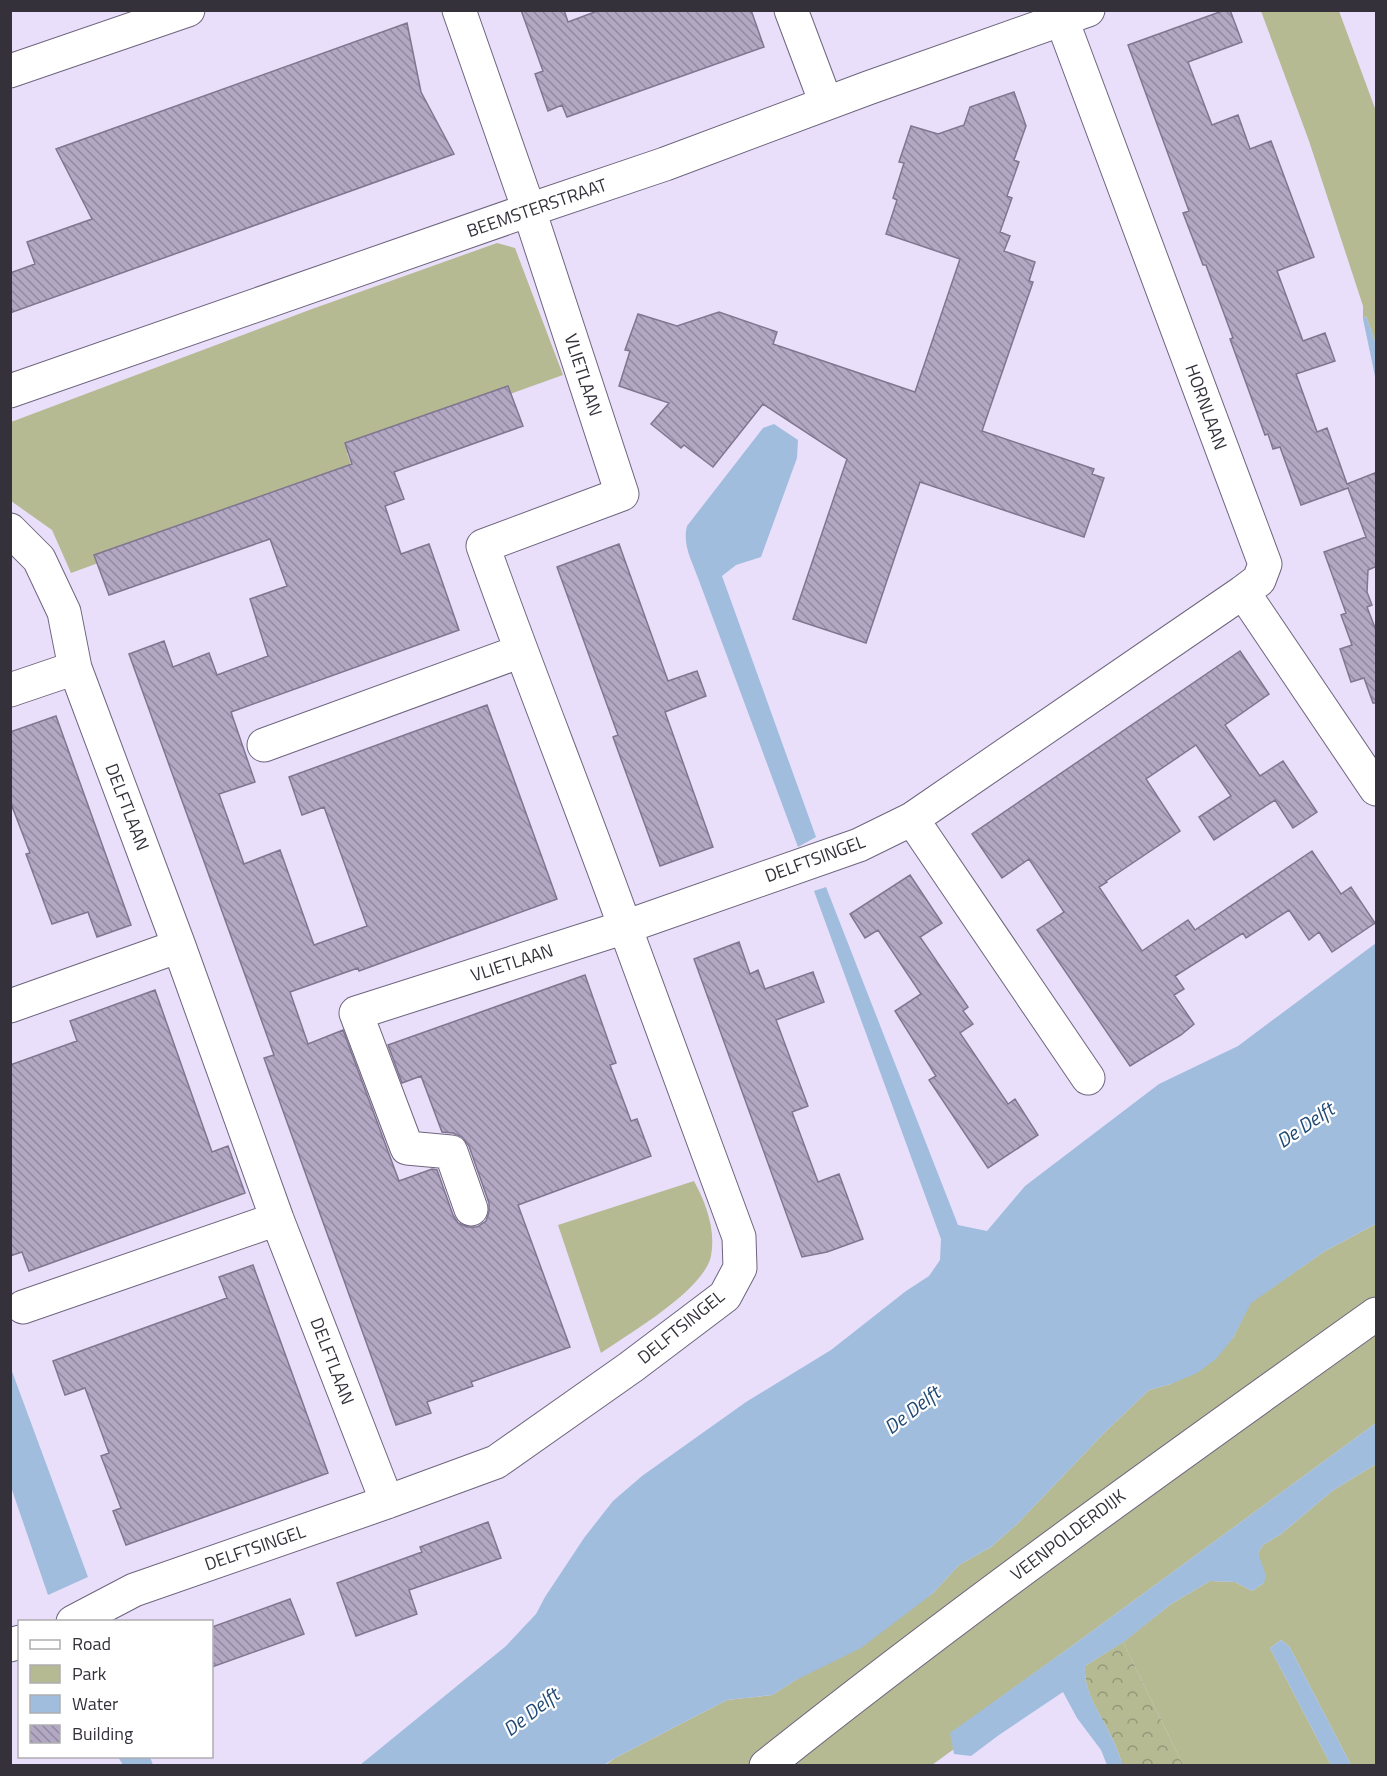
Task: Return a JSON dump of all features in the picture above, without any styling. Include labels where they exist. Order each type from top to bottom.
[{"type":"street","points":[[10,71],[189,10]]},
{"type":"street","name":"VLIETLAAN","points":[[459,10],[529,210],[622,494],[483,546],[625,927],[356,1013],[407,1148],[451,1152],[471,1209]]},
{"type":"street","points":[[791,10],[826,104]]},
{"type":"street","name":"BEEMSTERSTRAAT","points":[[10,391],[665,164],[1075,15]]},
{"type":"street","name":"HORNLAAN","points":[[1075,15],[1265,564],[1259,580],[1244,592]]},
{"type":"street","name":"DELFTLAAN","points":[[10,530],[39,559],[64,612],[75,668],[179,945],[277,1219],[387,1502]]},
{"type":"street","points":[[1244,592],[1377,789]]},
{"type":"street","name":"DELFTSINGEL","points":[[75,1620],[134,1590],[496,1462],[725,1296],[740,1268],[739,1237],[625,927],[859,845],[912,819],[1244,592]]},
{"type":"street","points":[[264,745],[521,651]]},
{"type":"street","points":[[10,690],[75,668]]},
{"type":"street","points":[[912,819],[1088,1078]]},
{"type":"street","points":[[10,1005],[179,945]]},
{"type":"street","points":[[23,1307],[277,1219]]},
{"type":"street","name":"VEENPOLDERDIJK","points":[[766,1766],[869,1683],[1122,1495],[1377,1314]]},
{"type":"green space","points":[[1261,11],[1339,11],[1376,111],[1376,344],[1366,316],[1363,319],[1363,306],[1309,141]]},
{"type":"green space","points":[[497,243],[515,248],[563,375],[347,453],[353,470],[71,573],[52,530],[11,501],[11,422],[312,309]]},
{"type":"green space","points":[[694,1181],[706,1208],[711,1227],[711,1256],[705,1269],[695,1283],[664,1310],[601,1353],[558,1225]]},
{"type":"green space","points":[[1376,1224],[1376,1297],[944,1612],[750,1765],[604,1766],[615,1758],[727,1700],[772,1695],[932,1594],[959,1565],[991,1547],[1017,1524],[1105,1432],[1149,1390],[1171,1384],[1233,1338],[1250,1303],[1325,1251]]},
{"type":"green space","points":[[1376,1332],[1376,1423],[951,1733],[954,1749],[932,1765],[790,1766],[1038,1577]]},
{"type":"green space","points":[[1376,1464],[1376,1765],[1351,1765],[1289,1646],[1281,1640],[1270,1648],[1331,1765],[1183,1765],[1123,1642],[1171,1604],[1210,1581],[1235,1582],[1252,1591],[1264,1583],[1258,1553],[1263,1545],[1281,1534],[1332,1491]]},
{"type":"green space","points":[[1123,1642],[1183,1765],[1123,1765],[1114,1741],[1090,1694],[1085,1666]]},
{"type":"water","points":[[1366,316],[1376,344],[1376,381],[1363,319]]},
{"type":"water","points":[[774,424],[798,440],[797,458],[761,557],[736,565],[722,576],[816,837],[798,847],[691,559],[686,539],[687,526],[763,428]]},
{"type":"water","name":"De Delft","points":[[826,887],[958,1225],[987,1231],[1025,1186],[1159,1084],[1238,1046],[1376,943],[1376,1224],[1325,1251],[1251,1303],[1233,1338],[1216,1359],[1197,1373],[1149,1390],[1105,1432],[1017,1524],[991,1547],[959,1565],[932,1594],[861,1648],[796,1680],[772,1695],[727,1700],[604,1765],[360,1765],[506,1646],[536,1614],[584,1538],[613,1501],[642,1476],[746,1402],[831,1350],[906,1291],[929,1276],[940,1260],[941,1239],[814,891]]},
{"type":"water","points":[[10,1366],[88,1577],[48,1595],[11,1487]]},
{"type":"water","points":[[1376,1423],[1376,1464],[1332,1491],[1281,1534],[1263,1545],[1258,1553],[1266,1576],[1264,1583],[1252,1591],[1235,1582],[1210,1581],[1171,1604],[1125,1641],[1085,1666],[1090,1695],[1114,1741],[1123,1765],[1107,1765],[1101,1750],[1077,1718],[1063,1692],[971,1756],[954,1754],[950,1733]]},
{"type":"water","points":[[1281,1640],[1289,1646],[1351,1765],[1331,1765],[1270,1648]]},
{"type":"water","points":[[119,1758],[150,1758],[153,1765],[123,1765]]},
{"type":"building","points":[[521,10],[564,10],[568,22],[600,10],[751,10],[764,47],[567,117],[562,105],[548,111],[535,74],[543,71]]},
{"type":"building","points":[[1230,10],[1242,42],[1188,62],[1212,125],[1238,115],[1250,149],[1271,141],[1314,257],[1277,271],[1303,341],[1325,333],[1335,361],[1296,374],[1317,432],[1327,428],[1347,484],[1377,472],[1377,566],[1368,570],[1367,592],[1372,605],[1367,607],[1377,633],[1377,703],[1373,703],[1364,678],[1351,682],[1340,649],[1352,645],[1341,615],[1346,613],[1324,552],[1366,537],[1348,488],[1301,505],[1280,447],[1273,449],[1268,434],[1265,435],[1230,339],[1233,338],[1206,265],[1203,265],[1183,213],[1189,211],[1128,45]]},
{"type":"building","points":[[407,23],[421,92],[454,154],[10,313],[10,273],[35,264],[27,242],[92,219],[56,149]]},
{"type":"building","points":[[1014,92],[1026,126],[1014,160],[1019,162],[1007,196],[1012,198],[1000,232],[1010,236],[1004,251],[1035,262],[1029,281],[1033,282],[982,431],[1094,469],[1092,474],[1104,478],[1084,537],[920,482],[866,643],[793,619],[847,459],[763,404],[713,467],[684,445],[681,448],[651,424],[669,403],[619,386],[630,351],[625,350],[638,314],[677,326],[719,312],[777,332],[773,344],[915,392],[960,259],[886,234],[897,200],[893,198],[904,163],[899,162],[911,126],[938,134],[964,125],[970,107]]},
{"type":"building","points":[[508,386],[523,426],[394,472],[404,499],[385,506],[401,554],[429,544],[459,630],[231,712],[255,782],[219,794],[244,864],[280,850],[314,945],[367,926],[324,807],[302,815],[289,777],[487,705],[557,899],[359,971],[358,968],[290,992],[308,1044],[343,1030],[399,1181],[432,1169],[437,1170],[458,1223],[467,1227],[477,1227],[486,1221],[489,1203],[469,1146],[462,1137],[442,1132],[421,1076],[402,1083],[388,1045],[585,975],[616,1063],[610,1065],[631,1121],[637,1119],[651,1156],[518,1205],[570,1347],[471,1382],[473,1386],[427,1402],[431,1413],[396,1425],[264,1058],[274,1055],[129,654],[164,641],[173,667],[209,653],[217,675],[268,656],[250,599],[287,586],[270,539],[109,595],[94,555],[352,464],[345,443]]},
{"type":"building","points":[[619,544],[668,681],[697,671],[706,696],[665,712],[713,847],[660,866],[613,737],[618,735],[557,567]]},
{"type":"building","points":[[1240,651],[1269,694],[1225,725],[1260,776],[1283,761],[1317,812],[1293,828],[1275,800],[1214,840],[1199,817],[1231,796],[1196,745],[1146,779],[1180,831],[1099,887],[1142,951],[1188,920],[1195,930],[1312,851],[1341,894],[1351,887],[1375,923],[1332,952],[1319,932],[1309,940],[1289,910],[1246,938],[1243,933],[1175,976],[1184,989],[1174,995],[1194,1024],[1181,1035],[1130,1066],[1037,930],[1064,912],[1029,859],[1002,878],[972,834]]},
{"type":"building","points":[[56,716],[131,925],[97,937],[88,912],[52,924],[26,854],[30,853],[10,801],[10,732]]},
{"type":"building","points":[[910,875],[942,923],[920,937],[968,1007],[963,1011],[973,1024],[960,1033],[1008,1104],[1015,1099],[1038,1135],[988,1168],[929,1080],[936,1076],[895,1011],[921,994],[878,930],[865,938],[850,914]]},
{"type":"building","points":[[739,942],[750,974],[758,970],[765,989],[813,972],[824,1002],[776,1020],[808,1106],[792,1112],[818,1182],[839,1174],[863,1239],[827,1252],[802,1257],[694,959]]},
{"type":"building","points":[[155,990],[212,1152],[228,1146],[245,1193],[29,1271],[22,1252],[10,1256],[10,1065],[77,1041],[70,1021]]},
{"type":"building","points":[[253,1265],[328,1473],[126,1545],[113,1511],[121,1508],[101,1456],[109,1453],[85,1388],[65,1395],[53,1361],[227,1298],[219,1277]]},
{"type":"building","points":[[488,1522],[501,1558],[409,1590],[417,1614],[356,1636],[337,1583],[422,1552],[420,1547]]},
{"type":"building","points":[[290,1599],[304,1634],[213,1667],[213,1627]]}]
